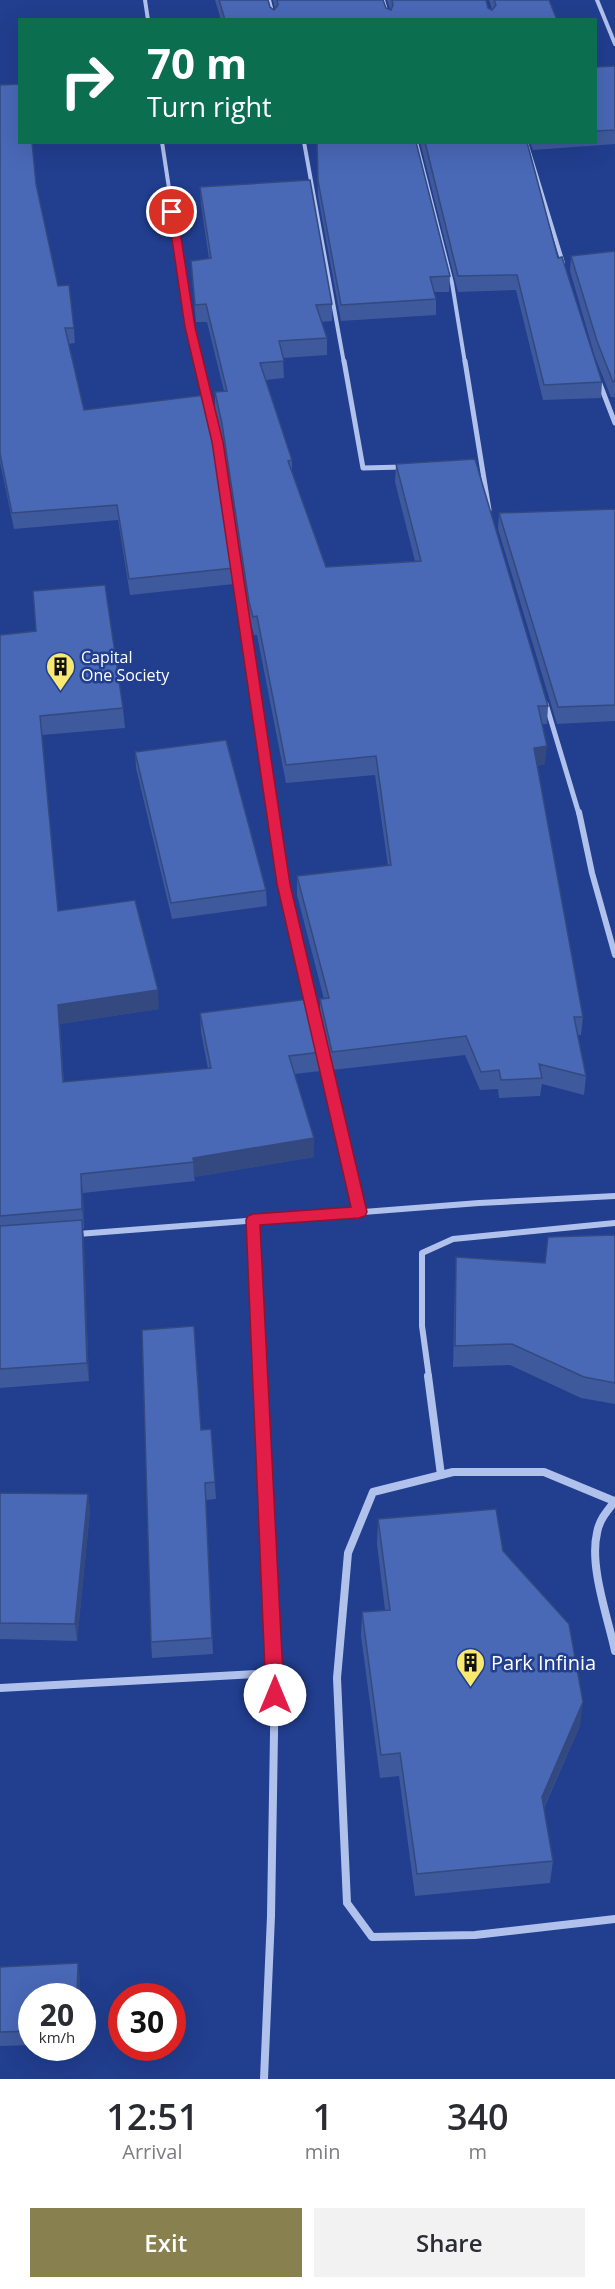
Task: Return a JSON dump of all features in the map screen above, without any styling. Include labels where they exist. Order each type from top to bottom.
[{"type":"street","points":[[145,0],[148,18]]},
{"type":"street","points":[[269,0],[274,18]]},
{"type":"street","points":[[383,0],[388,18]]},
{"type":"street","points":[[597,0],[615,44]]},
{"type":"street","points":[[162,144],[190,327],[218,442],[284,884],[359,1212]]},
{"type":"street","points":[[304,144],[363,468],[410,466]]},
{"type":"street","points":[[417,144],[452,283],[491,523]]},
{"type":"street","points":[[527,144],[566,271]]},
{"type":"street","points":[[599,380],[615,423]]},
{"type":"street","points":[[470,464],[482,464]]},
{"type":"street","points":[[545,701],[582,824],[592,873],[615,955]]},
{"type":"street","points":[[69,1234],[359,1212],[615,1196]]},
{"type":"street","points":[[253,1220],[275,1673],[271,1916],[264,2079]]},
{"type":"street","points":[[441,1475],[422,1326],[422,1253],[453,1239],[615,1223]]},
{"type":"street","points":[[615,1651],[594,1555],[595,1535],[602,1515],[615,1501],[544,1472],[453,1472],[373,1492],[348,1553],[337,1678],[347,1903],[372,1937],[475,1935],[615,1919]]},
{"type":"street","points":[[0,1688],[275,1673]]},
{"type":"building","points":[[219,0],[268,0],[270,7],[274,10],[278,5],[277,0],[383,0],[386,8],[391,10],[392,0],[486,0],[488,8],[492,10],[496,5],[494,0],[549,0],[556,18],[224,18]]},
{"type":"building","points":[[615,66],[615,130],[597,131],[597,67]]},
{"type":"building","points":[[18,84],[18,144],[32,144],[36,184],[58,286],[69,285],[74,328],[65,328],[84,410],[205,395],[213,427],[234,568],[129,579],[117,505],[12,513],[0,454],[0,85]]},
{"type":"building","points":[[317,144],[417,144],[450,276],[430,277],[436,299],[341,305],[318,181]]},
{"type":"building","points":[[425,144],[528,144],[558,258],[562,257],[602,382],[544,385],[517,275],[458,276]]},
{"type":"building","points":[[310,180],[332,304],[316,305],[327,338],[279,341],[284,361],[260,363],[292,460],[288,461],[326,567],[421,561],[396,464],[475,459],[548,706],[538,706],[547,746],[534,748],[583,1017],[574,1017],[586,1076],[539,1064],[542,1078],[501,1080],[499,1070],[481,1072],[466,1036],[332,1052],[320,999],[329,998],[297,876],[391,865],[376,756],[286,765],[257,616],[253,617],[249,602],[215,392],[227,391],[206,304],[195,305],[191,261],[211,258],[200,187]]},
{"type":"building","points":[[615,251],[615,381],[613,382],[597,341],[571,256]]},
{"type":"building","points":[[615,509],[615,705],[558,707],[499,513]]},
{"type":"building","points":[[105,585],[123,708],[40,716],[58,911],[135,900],[158,990],[58,1005],[63,1082],[211,1068],[200,1013],[309,999],[322,1052],[289,1056],[314,1138],[193,1158],[194,1162],[81,1174],[82,1209],[0,1216],[0,635],[36,631],[33,591]]},
{"type":"building","points":[[226,740],[266,890],[171,903],[135,752]]},
{"type":"building","points":[[82,1220],[87,1363],[0,1369],[0,1226]]},
{"type":"building","points":[[615,1235],[615,1383],[584,1377],[512,1344],[455,1346],[456,1257],[545,1263],[548,1237]]},
{"type":"building","points":[[194,1326],[201,1430],[211,1429],[215,1482],[205,1483],[212,1638],[151,1642],[142,1330]]},
{"type":"building","points":[[0,1493],[88,1494],[75,1624],[0,1623]]},
{"type":"building","name":"Park Infinia","points":[[496,1509],[503,1551],[569,1624],[583,1702],[542,1797],[553,1861],[417,1874],[400,1753],[381,1755],[362,1612],[390,1610],[378,1519]]},
{"type":"building","points":[[78,1963],[77,1983],[18,1983],[18,2031],[0,2032],[0,1967]]},
{"type":"place","name":"Capital One Society","points":[[60,692]]},
{"type":"place","name":"Park Infinia","points":[[470,1688]]},
{"type":"route","points":[[172,212],[190,327],[218,442],[284,884],[359,1212],[253,1220],[275,1695]]}]
